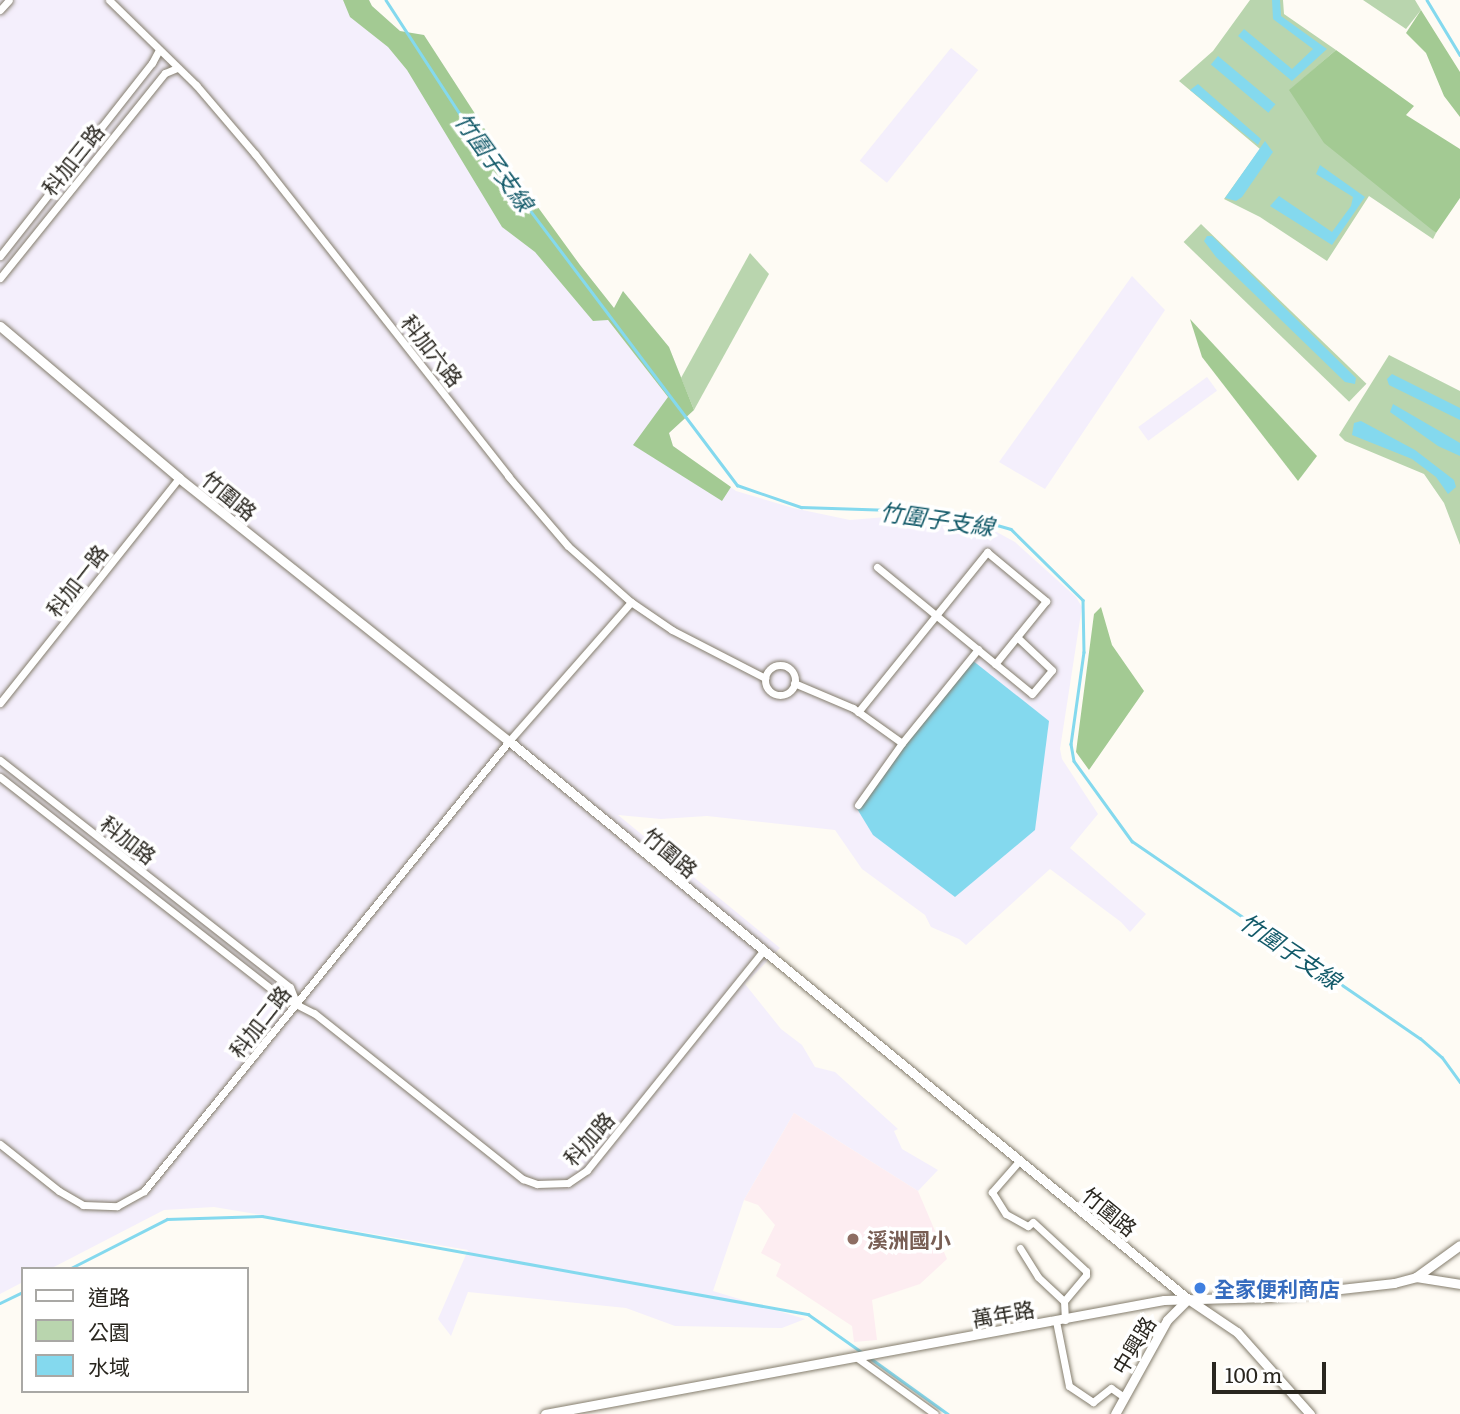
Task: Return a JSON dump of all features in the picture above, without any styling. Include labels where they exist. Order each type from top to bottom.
[{"type":"street","points":[[0,10],[9,0]]},
{"type":"street","name":"科加六路","points":[[109,0],[196,85],[255,154],[537,512],[568,546],[631,602],[672,630],[765,678]]},
{"type":"street","name":"科加三路","points":[[0,256],[152,63],[159,50]]},
{"type":"street","name":"科加三路","points":[[0,278],[165,72],[177,68]]},
{"type":"street","name":"竹圍路","points":[[0,326],[179,478],[509,741],[1188,1298],[1237,1332],[1310,1414]]},
{"type":"street","name":"科加一路","points":[[0,704],[179,478]]},
{"type":"street","points":[[858,712],[987,552],[1046,601],[995,664]]},
{"type":"street","points":[[877,568],[1032,694],[1052,670],[1017,637]]},
{"type":"street","name":"科加二路","points":[[0,1144],[60,1191],[83,1205],[105,1207],[129,1202],[156,1180],[509,741],[631,602]]},
{"type":"street","points":[[859,805],[902,743],[978,649]]},
{"type":"street","points":[[782,665],[793,674],[794,683],[789,692],[774,694],[766,688],[765,678],[773,667],[782,665]]},
{"type":"street","points":[[794,683],[858,712],[902,743]]},
{"type":"street","name":"科加路","points":[[0,760],[290,987],[296,1003]]},
{"type":"street","name":"科加路","points":[[0,777],[282,998],[314,1013],[523,1179],[552,1186],[575,1180],[593,1164],[762,950]]},
{"type":"street","points":[[1020,1160],[992,1192],[1006,1214],[1028,1226],[1033,1223],[1086,1271],[1086,1275],[1064,1301],[1061,1321],[1069,1386],[1093,1402],[1111,1388],[1124,1397]]},
{"type":"street","name":"萬年路","points":[[545,1414],[1188,1298],[1269,1297],[1394,1283],[1416,1276],[1460,1245]]},
{"type":"street","points":[[1020,1248],[1038,1277],[1064,1301]]},
{"type":"street","points":[[1416,1276],[1460,1284]]},
{"type":"street","name":"中興路","points":[[1115,1414],[1167,1321],[1188,1298]]},
{"type":"street","points":[[863,1355],[935,1414]]},
{"type":"shaded area","points":[[0,0],[369,0],[372,6],[400,31],[424,35],[540,214],[614,308],[623,291],[669,347],[694,410],[669,433],[673,446],[736,491],[793,508],[850,520],[898,516],[982,524],[1015,542],[1076,597],[1082,607],[1060,749],[1062,759],[1098,814],[1070,848],[1146,914],[1130,932],[1121,922],[1050,869],[966,945],[959,939],[931,927],[925,915],[862,869],[835,830],[707,816],[661,819],[618,815],[780,948],[745,984],[781,1029],[802,1045],[815,1067],[835,1072],[898,1129],[894,1131],[902,1149],[938,1170],[918,1191],[794,1113],[744,1200],[713,1291],[805,1319],[782,1328],[675,1326],[626,1308],[468,1292],[451,1336],[438,1319],[468,1250],[214,1207],[164,1210],[54,1267],[21,1267],[21,1283],[0,1294]]},
{"type":"shaded area","points":[[951,48],[978,70],[887,183],[860,161]]},
{"type":"shaded area","points":[[1132,276],[1165,310],[1045,489],[999,462]]},
{"type":"shaded area","points":[[1207,377],[1217,391],[1148,441],[1138,427]]},
{"type":"shaded area","name":"溪洲國小","points":[[794,1113],[918,1191],[947,1259],[920,1284],[872,1300],[877,1340],[854,1342],[852,1326],[776,1276],[781,1264],[761,1253],[775,1225],[758,1205],[744,1200]]},
{"type":"green space","points":[[343,0],[369,0],[372,6],[400,31],[424,35],[516,177],[580,265],[614,308],[623,291],[669,347],[694,410],[669,433],[673,446],[731,487],[722,501],[633,445],[668,397],[608,320],[593,321],[535,252],[502,227],[407,70],[388,47],[350,17]]},
{"type":"green space","points":[[1250,0],[1283,0],[1284,14],[1336,50],[1290,90],[1436,233],[1433,239],[1369,196],[1327,261],[1260,217],[1224,199],[1260,149],[1179,81],[1213,51]]},
{"type":"green space","points":[[1363,0],[1415,0],[1421,10],[1406,29]]},
{"type":"green space","points":[[1421,10],[1460,72],[1460,117],[1444,96],[1426,53],[1406,33]]},
{"type":"green space","points":[[1336,50],[1414,106],[1406,115],[1460,149],[1460,198],[1436,233],[1324,143],[1289,90]]},
{"type":"green space","points":[[1201,224],[1366,384],[1349,402],[1184,242]]},
{"type":"green space","points":[[750,253],[769,274],[694,410],[681,378]]},
{"type":"green space","points":[[1190,319],[1317,456],[1298,481],[1202,357]]},
{"type":"green space","points":[[1389,355],[1460,391],[1460,545],[1444,503],[1424,474],[1345,441],[1339,435]]},
{"type":"green space","points":[[1101,607],[1112,645],[1144,691],[1089,770],[1076,752],[1094,614]]},
{"type":"water","points":[[1272,0],[1280,0],[1281,16],[1327,49],[1292,81],[1238,36],[1244,29],[1292,69],[1313,49],[1273,19]]},
{"type":"water","points":[[1218,56],[1275,104],[1268,113],[1211,64]]},
{"type":"water","points":[[1198,84],[1261,139],[1258,145],[1190,90]]},
{"type":"water","points":[[1265,141],[1273,152],[1242,197],[1236,201],[1225,198]]},
{"type":"water","points":[[1320,165],[1365,197],[1332,245],[1270,206],[1279,196],[1332,232],[1351,206],[1353,197],[1316,174]]},
{"type":"water","points":[[1207,236],[1212,236],[1356,378],[1355,384],[1345,382],[1216,257],[1204,241]]},
{"type":"water","points":[[1392,374],[1460,408],[1460,420],[1389,385],[1387,379]]},
{"type":"water","points":[[1393,404],[1460,443],[1460,456],[1438,446],[1390,412]]},
{"type":"water","points":[[1361,421],[1415,450],[1454,480],[1456,487],[1448,494],[1436,477],[1412,459],[1352,435],[1354,423]]},
{"type":"water","points":[[972,660],[1049,721],[1035,830],[955,897],[873,835],[856,807]]},
{"type":"waterway","name":"竹圍子支線","points":[[386,0],[475,137],[737,485],[801,507],[892,510],[976,519],[1011,529],[1083,600],[1084,652],[1071,744],[1074,761],[1132,841],[1420,1038],[1442,1057],[1460,1082]]},
{"type":"waterway","points":[[1427,0],[1460,55]]},
{"type":"waterway","points":[[73,1267],[167,1219],[262,1216],[808,1314],[863,1353]]},
{"type":"waterway","points":[[0,1303],[21,1293]]},
{"type":"waterway","points":[[869,1357],[948,1414]]},
{"type":"place","name":"溪洲國小","points":[[853,1239]]},
{"type":"place","name":"全家便利商店","points":[[1200,1288]]}]
